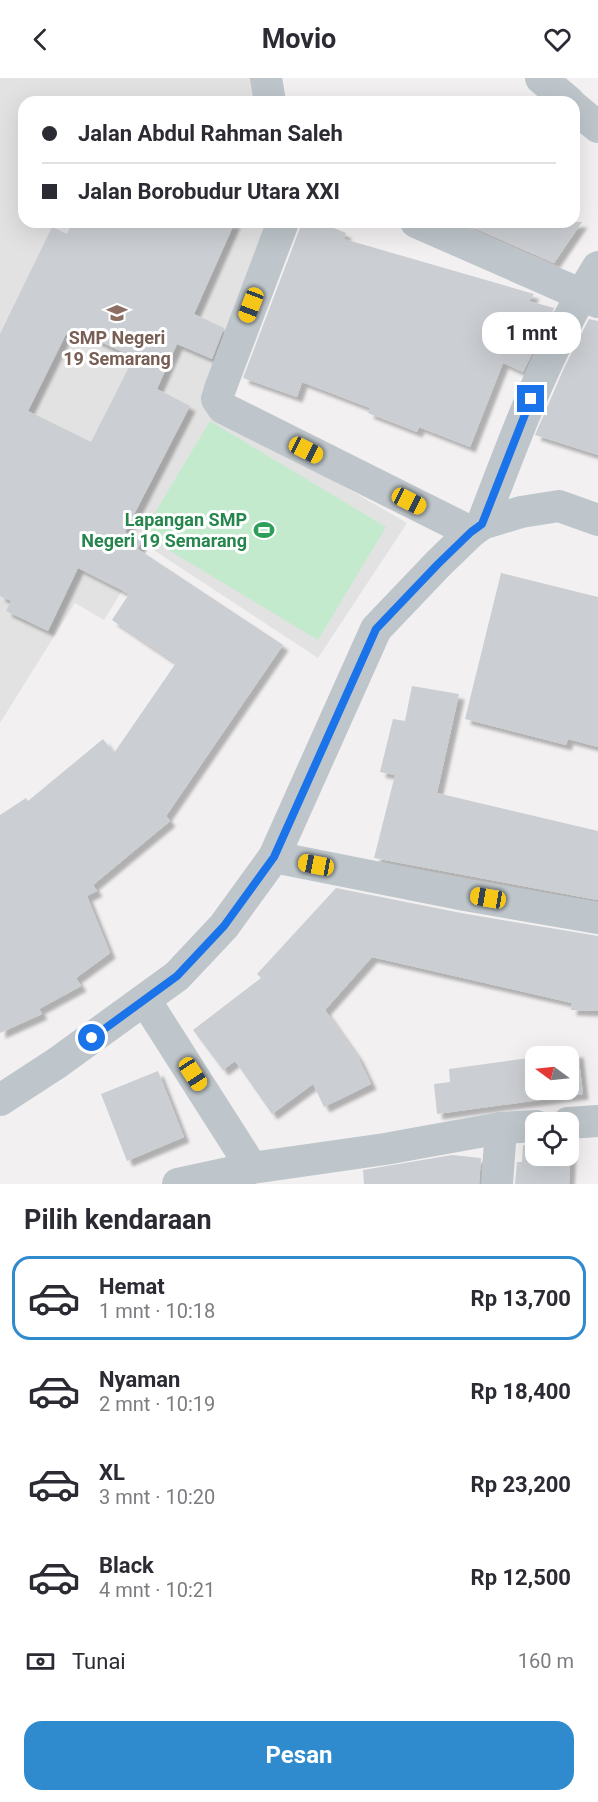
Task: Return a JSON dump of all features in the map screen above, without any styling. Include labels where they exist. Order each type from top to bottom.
[{"type":"street","points":[[266,78],[269,96]]},
{"type":"street","points":[[540,78],[562,96]]},
{"type":"street","points":[[580,112],[598,127]]},
{"type":"street","points":[[281,228],[220,389],[218,399],[223,408],[477,528],[521,512],[559,506],[598,520]]},
{"type":"street","points":[[430,228],[589,299]]},
{"type":"street","points":[[0,1101],[57,1063],[177,976],[224,926],[274,857],[376,629],[477,528],[522,420],[589,299],[598,267]]},
{"type":"street","points":[[274,857],[598,918]]},
{"type":"street","points":[[145,1000],[252,1168]]},
{"type":"street","points":[[579,1122],[598,1121]]},
{"type":"street","points":[[178,1184],[252,1168],[525,1126]]},
{"type":"street","points":[[497,1184],[501,1128]]},
{"type":"shaded area","name":"SMP Negeri 19 Semarang","points":[[0,78],[252,78],[255,96],[18,96],[18,228],[266,228],[202,404],[407,523],[318,658],[149,547],[104,620],[75,603],[0,723]]},
{"type":"green space","name":"Lapangan SMP Negeri 19 Semarang","points":[[210,421],[386,527],[318,640],[142,534]]},
{"type":"building","points":[[52,228],[67,234],[70,228],[232,228],[194,314],[224,328],[212,359],[177,344],[157,389],[190,406],[125,532],[142,541],[138,549],[283,645],[166,816],[170,821],[93,885],[97,891],[87,896],[110,953],[76,978],[81,986],[39,1009],[42,1014],[0,1033],[0,815],[26,798],[28,801],[103,739],[114,753],[176,663],[112,620],[129,594],[78,568],[48,631],[6,611],[11,601],[0,596],[0,334]],"holes":[[[69,328],[134,357],[91,442],[28,411]]]},
{"type":"building","points":[[300,228],[334,228],[346,233],[344,239],[534,294],[529,301],[554,308],[523,372],[503,363],[470,447],[419,427],[417,432],[368,413],[370,408],[302,382],[297,397],[243,378]]},
{"type":"building","points":[[475,228],[578,228],[554,263]]},
{"type":"building","points":[[589,319],[598,321],[598,455],[535,435],[564,368]]},
{"type":"building","points":[[501,573],[598,597],[598,747],[568,739],[566,745],[465,719]]},
{"type":"building","points":[[412,686],[459,694],[437,793],[598,831],[598,900],[374,858],[395,775],[380,772],[393,719],[405,721]]},
{"type":"building","points":[[336,888],[461,913],[598,936],[598,1011],[571,1010],[572,1003],[372,957],[325,1010],[358,1057],[371,1084],[324,1107],[313,1084],[272,1114],[235,1061],[223,1070],[193,1030],[261,978],[257,974]]},
{"type":"building","points":[[525,1059],[525,1100],[539,1100],[437,1114],[434,1084],[450,1082],[449,1069]]},
{"type":"building","points":[[579,1060],[583,1094],[579,1095]]},
{"type":"building","points":[[158,1071],[184,1137],[127,1161],[101,1094]]},
{"type":"building","points":[[523,1145],[525,1145],[525,1166],[570,1166],[569,1184],[515,1184],[517,1162],[522,1162]]},
{"type":"building","points":[[452,1155],[481,1158],[479,1184],[364,1184],[363,1170]]},
{"type":"place","name":"SMP Negeri 19 Semarang","points":[[117,313]]},
{"type":"place","name":"Lapangan SMP Negeri 19 Semarang","points":[[264,530]]},
{"type":"route","points":[[92,1038],[177,976],[224,926],[274,857],[376,629],[438,564],[482,524],[531,399]]}]
